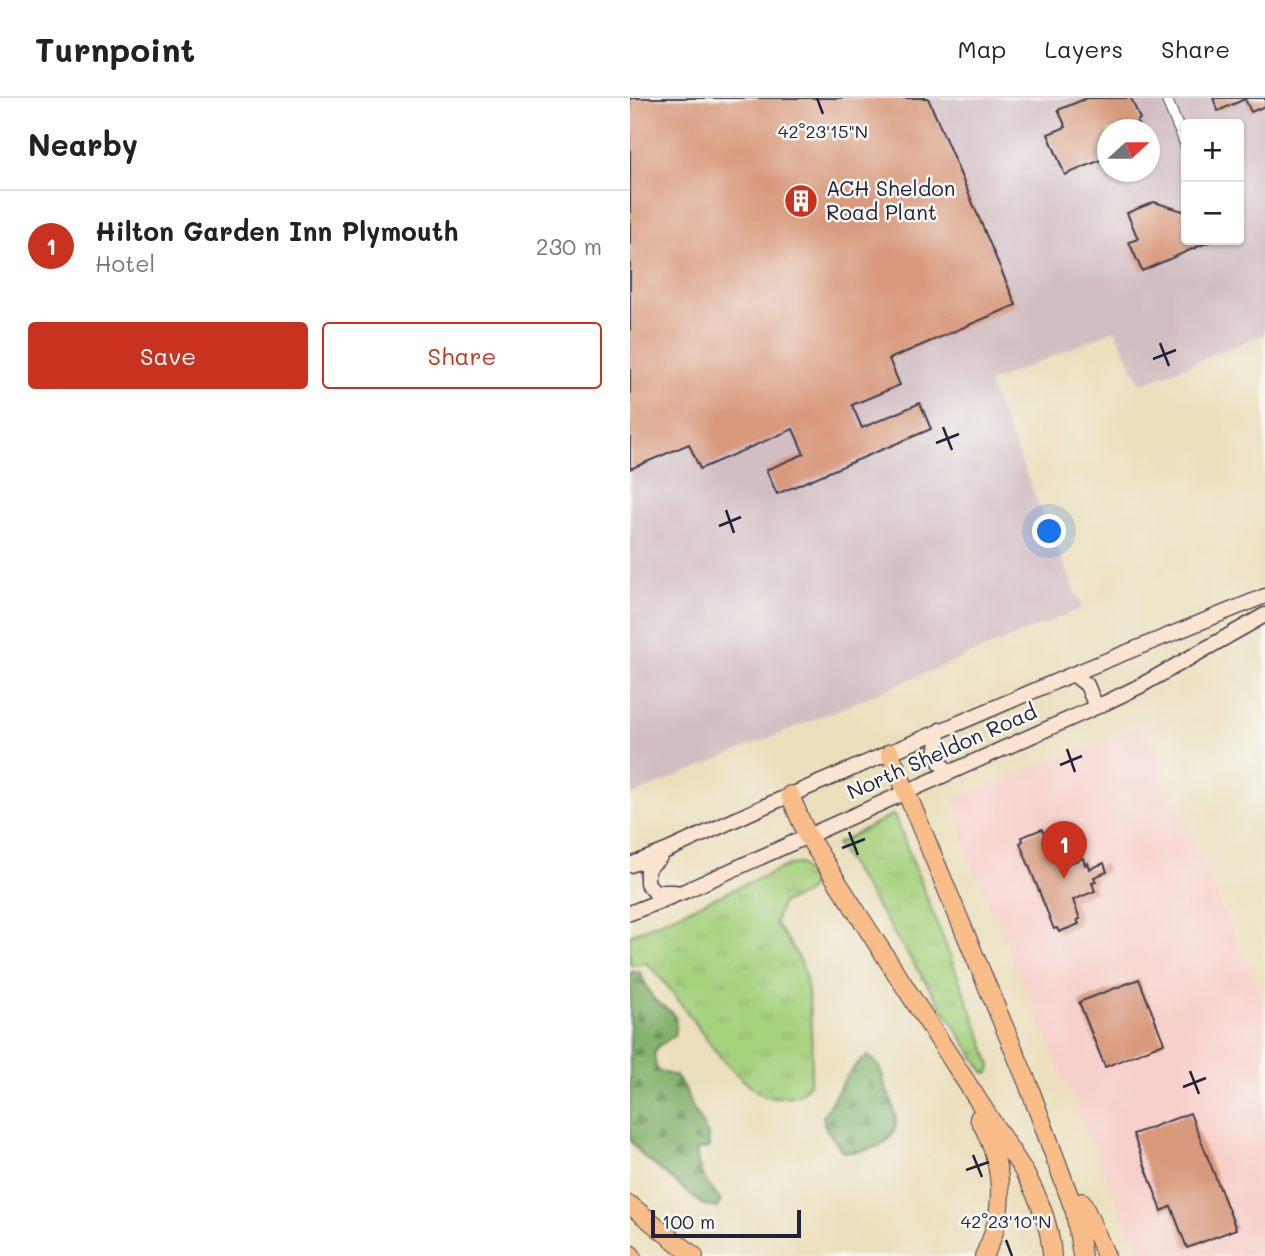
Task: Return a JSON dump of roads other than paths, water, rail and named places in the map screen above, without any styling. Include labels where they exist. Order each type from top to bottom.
[{"type":"highway","points":[[890,753],[1028,1084],[1106,1256]]},
{"type":"highway","points":[[790,795],[807,835],[1037,1194],[1049,1232],[1052,1256]]},
{"type":"highway","points":[[933,1031],[987,1134],[998,1164],[1001,1189],[999,1216],[984,1256]]},
{"type":"highway","points":[[1028,1084],[1075,1212],[1082,1256]]},
{"type":"highway","points":[[630,1205],[693,1255]]},
{"type":"main road","name":"North Sheldon Road","points":[[630,865],[940,730],[1265,596]]},
{"type":"main road","name":"North Sheldon Road","points":[[630,913],[685,891],[1096,707],[1139,686],[1265,615]]},
{"type":"main road","points":[[1073,674],[1087,685],[1096,707]]},
{"type":"main road","points":[[940,730],[936,755],[939,763],[949,772]]},
{"type":"main road","points":[[666,851],[647,869],[647,883],[655,892],[685,891]]},
{"type":"street","points":[[1166,98],[1181,134]]},
{"type":"place","name":"ACH Sheldon Road Plant","points":[[801,201]]},
{"type":"place","name":"Hilton Garden Inn Plymouth","points":[[1064,879]]}]
